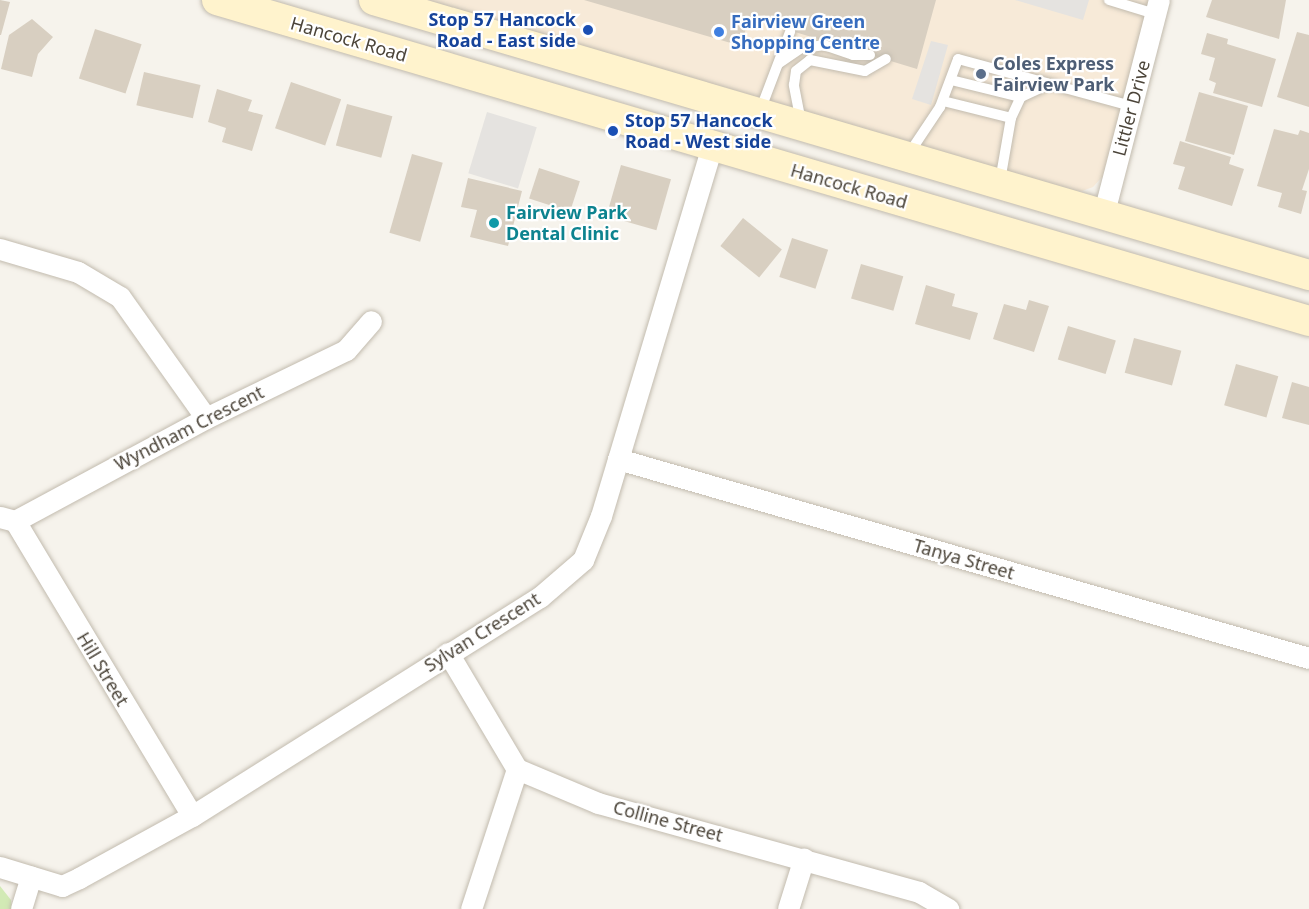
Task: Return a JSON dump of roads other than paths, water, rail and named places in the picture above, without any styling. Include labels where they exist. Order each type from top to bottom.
[{"type":"main road","name":"Hancock Road","points":[[217,0],[1309,321]]},
{"type":"main road","points":[[374,0],[1000,186],[1309,275]]},
{"type":"main road","points":[[648,81],[687,105],[712,145],[778,120]]},
{"type":"main road","points":[[1031,239],[1070,232],[1103,216]]},
{"type":"main road","points":[[1103,216],[1123,247],[1175,281]]},
{"type":"street","name":"Littler Drive","points":[[1103,216],[1157,7]]},
{"type":"street","name":"Sylvan Crescent","points":[[0,867],[62,886],[192,816],[540,597],[583,560],[618,459],[712,145]]},
{"type":"street","points":[[0,249],[78,272],[120,297],[206,418]]},
{"type":"street","name":"Wyndham Crescent","points":[[7,519],[345,350],[371,321]]},
{"type":"street","name":"Tanya Street","points":[[618,459],[1309,658]]},
{"type":"street","name":"Hill Street","points":[[7,519],[192,816]]},
{"type":"street","points":[[448,653],[517,769],[471,909]]},
{"type":"street","name":"Colline Street","points":[[517,769],[598,803],[804,858],[919,892],[949,909]]},
{"type":"street","points":[[788,909],[804,858]]},
{"type":"street","points":[[21,909],[31,877]]},
{"type":"lane","points":[[1109,0],[1157,7]]},
{"type":"lane","points":[[778,120],[779,63],[790,32]]},
{"type":"lane","points":[[779,63],[801,48],[824,45],[853,56],[870,55]]},
{"type":"lane","points":[[778,120],[794,85],[796,71],[810,60],[865,71],[886,59]]},
{"type":"lane","points":[[906,158],[943,101],[958,59],[1131,106]]},
{"type":"lane","points":[[951,80],[1021,97],[1049,84]]},
{"type":"lane","points":[[1000,186],[1011,118],[1021,97]]},
{"type":"lane","points":[[943,101],[1011,118]]},
{"type":"place","name":"Stop 57 Hancock Road - East side","points":[[588,30]]},
{"type":"place","name":"Fairview Green Shopping Centre","points":[[719,32]]},
{"type":"place","name":"Coles Express Fairview Park","points":[[981,74]]},
{"type":"place","name":"Stop 57 Hancock Road - West side","points":[[613,131]]},
{"type":"place","name":"Fairview Park Dental Clinic","points":[[494,223]]}]
